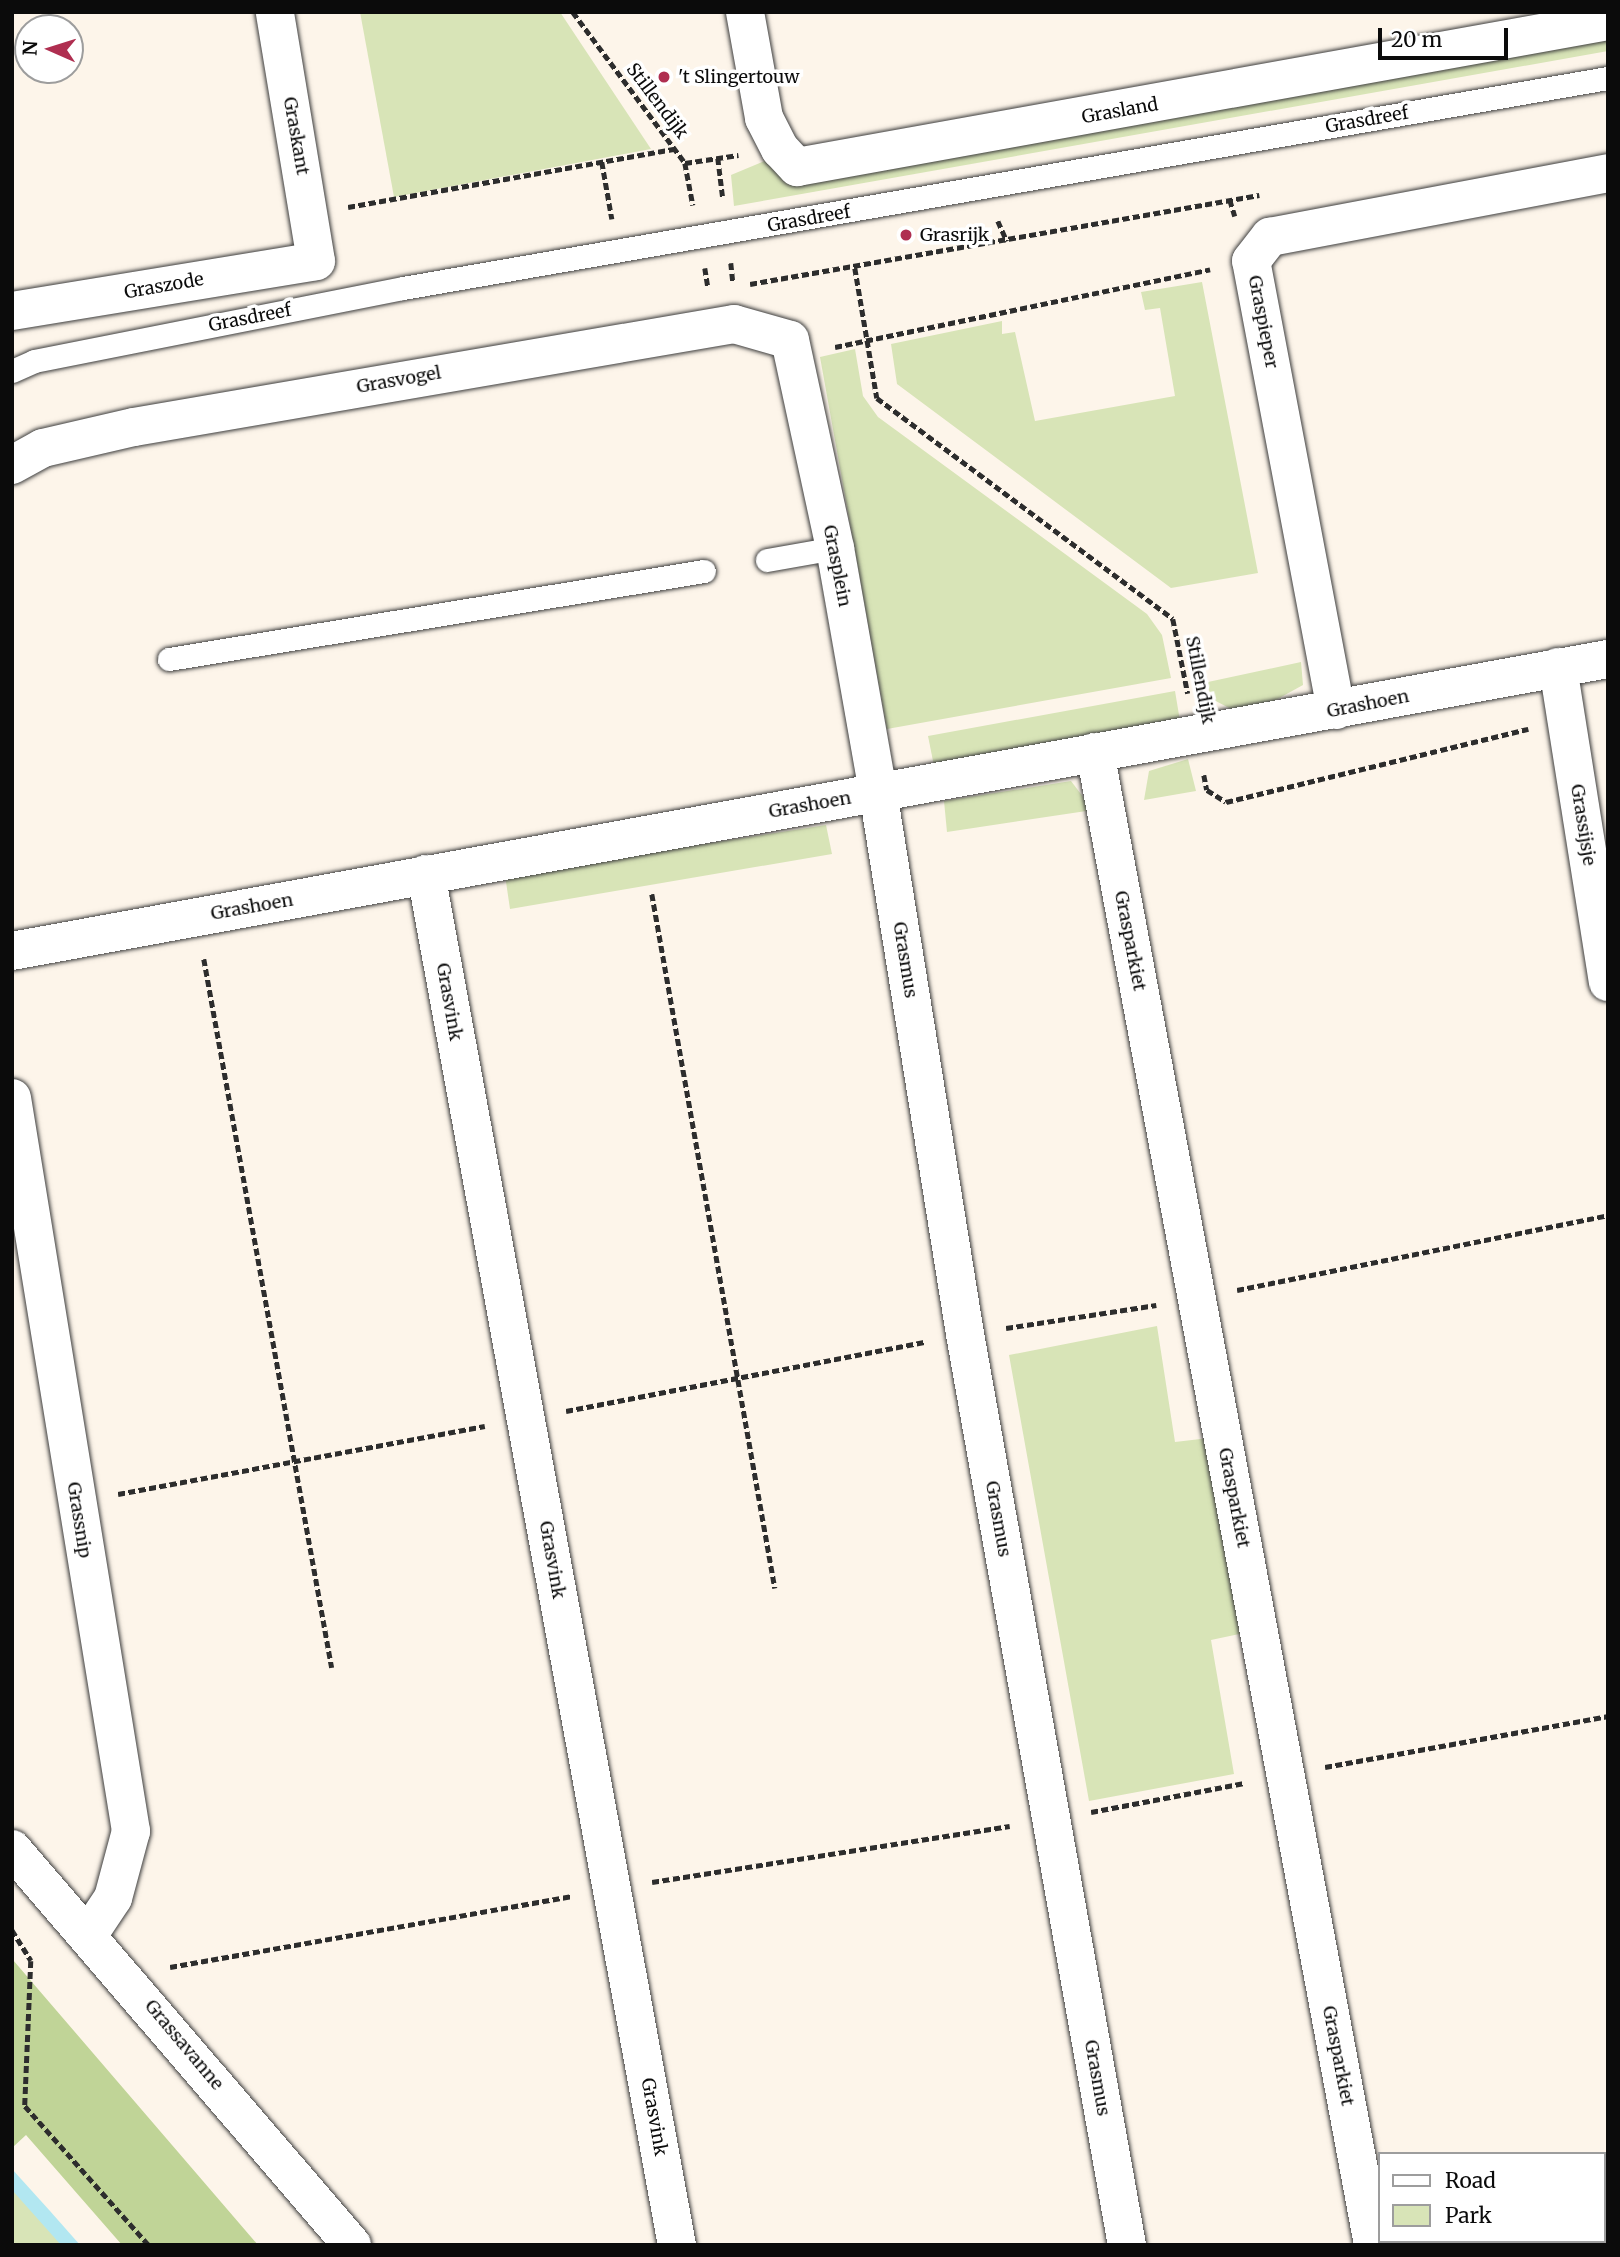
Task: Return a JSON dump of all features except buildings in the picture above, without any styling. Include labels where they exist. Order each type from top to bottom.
[{"type":"street","name":"Graskant","points":[[275,12],[316,261]]},
{"type":"street","points":[[745,12],[764,118],[780,149]]},
{"type":"street","name":"Grasland","points":[[780,149],[797,167],[1608,21]]},
{"type":"street","name":"Graspieper","points":[[1336,710],[1251,261],[1270,237],[1608,173]]},
{"type":"street","name":"Graszode","points":[[12,312],[316,261]]},
{"type":"street","name":"Grasvogel","points":[[12,465],[43,448],[134,427],[734,324],[791,349]]},
{"type":"street","name":"Grasplein","points":[[791,349],[835,548],[878,792]]},
{"type":"street","name":"Grashoen","points":[[12,951],[1095,752],[1197,737],[1608,659]]},
{"type":"street","name":"Grassijsje","points":[[1558,667],[1608,982]]},
{"type":"street","name":"Grasparkiet","points":[[1095,752],[1373,2245]]},
{"type":"street","name":"Grasmus","points":[[878,792],[965,1334],[1127,2245]]},
{"type":"street","name":"Grasvink","points":[[426,874],[677,2245]]},
{"type":"street","name":"Grassnip","points":[[12,1098],[131,1831],[113,1898],[89,1934]]},
{"type":"street","name":"Grassavanne","points":[[12,1849],[89,1934],[352,2245]]},
{"type":"lane","name":"Grasdreef","points":[[12,370],[34,361],[403,288],[1608,78]]},
{"type":"lane","points":[[767,560],[835,548]]},
{"type":"lane","points":[[169,659],[704,571]]},
{"type":"path","name":"Stillendijk","points":[[573,12],[685,163],[780,149]]},
{"type":"path","points":[[309,214],[675,149]]},
{"type":"path","points":[[598,223],[612,221],[602,162]]},
{"type":"path","points":[[709,292],[1269,193]]},
{"type":"path","points":[[791,349],[867,340],[1251,261],[1230,200]]},
{"type":"path","points":[[989,222],[1001,220],[1007,241]]},
{"type":"path","name":"Stillendijk","points":[[855,268],[877,398],[1173,619],[1208,790],[1226,802],[1567,720]]},
{"type":"path","points":[[652,894],[775,1588]]},
{"type":"path","points":[[196,917],[292,1462],[332,1668]]},
{"type":"path","points":[[76,1502],[965,1334],[1197,1298],[1608,1215]]},
{"type":"path","points":[[124,1975],[612,1888],[1051,1819],[1608,1716]]},
{"type":"path","points":[[12,1930],[31,1961],[25,2106],[149,2245]]},
{"type":"green space","points":[[360,12],[560,12],[651,149],[394,197]]},
{"type":"green space","points":[[1608,38],[1608,51],[734,206],[731,175],[767,160]]},
{"type":"green space","points":[[1202,282],[1258,573],[1171,588],[897,384],[891,344],[1002,321],[1002,334],[1015,332],[1035,421],[1175,396],[1160,308],[1145,310],[1141,292]]},
{"type":"green space","points":[[855,349],[863,396],[878,417],[1147,614],[1162,635],[1171,678],[887,729],[820,357]]},
{"type":"green space","points":[[1301,662],[1303,685],[1272,702],[1233,710],[1210,698],[1208,682]]},
{"type":"green space","points":[[1175,691],[1180,721],[934,766],[928,736]]},
{"type":"green space","points":[[1188,759],[1196,791],[1144,800],[1149,771]]},
{"type":"green space","points":[[1071,781],[1093,810],[947,832],[944,801]]},
{"type":"green space","points":[[826,825],[832,854],[510,909],[505,875]]},
{"type":"green space","points":[[1157,1326],[1175,1442],[1209,1438],[1244,1633],[1211,1640],[1234,1774],[1089,1801],[1009,1355]]},
{"type":"green space","points":[[12,1958],[258,2245],[122,2245],[26,2135],[12,2148]]},
{"type":"green space","points":[[12,2179],[68,2245],[12,2245]]},
{"type":"water","points":[[12,2169],[80,2245],[61,2245],[12,2190]]},
{"type":"place","name":"'t Slingertouw","points":[[664,77]]},
{"type":"place","name":"Grasrijk","points":[[906,235]]}]
